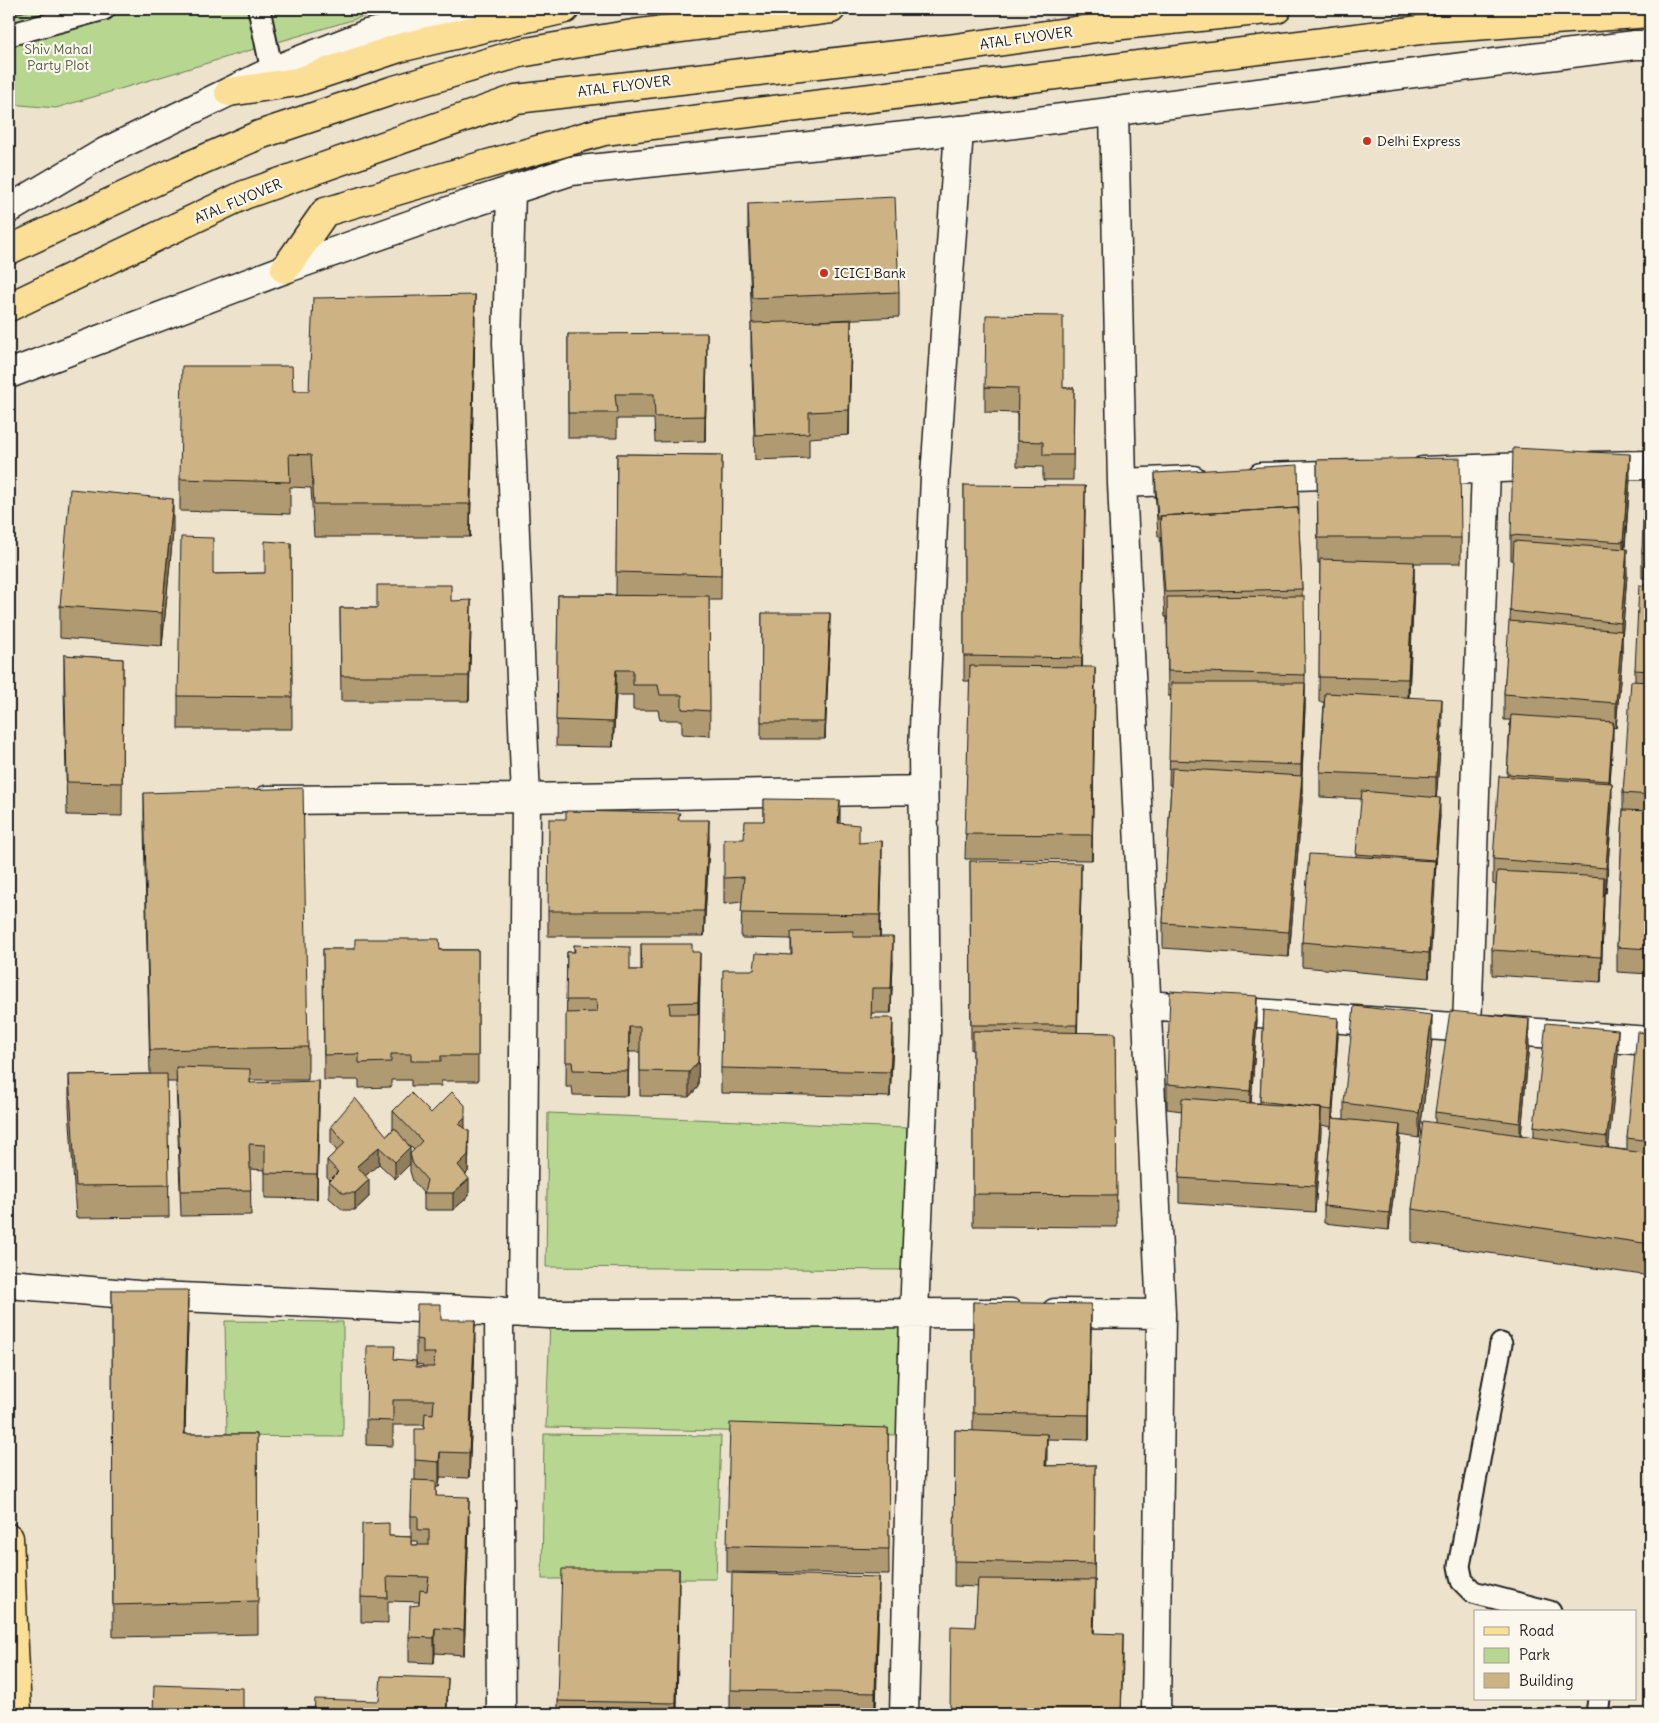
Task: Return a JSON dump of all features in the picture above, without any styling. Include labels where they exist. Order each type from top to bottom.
[{"type":"main road","points":[[229,92],[297,82],[399,48],[565,9]]},
{"type":"main road","points":[[9,250],[260,134],[400,88],[520,53],[633,34],[831,9]]},
{"type":"main road","name":"ATAL FLYOVER","points":[[9,307],[244,195],[516,99],[948,49],[1102,27],[1277,9]]},
{"type":"main road","points":[[285,269],[325,212],[604,132],[1420,30],[1650,13]]},
{"type":"main road","points":[[9,1538],[17,1714]]},
{"type":"street","points":[[9,209],[105,152],[272,71],[367,34],[486,9]]},
{"type":"street","points":[[9,374],[285,269],[571,170],[959,130],[1605,48],[1650,45]]},
{"type":"street","points":[[1114,111],[1122,483],[1161,1314],[1156,1714]]},
{"type":"street","points":[[904,1714],[914,1312],[926,1032],[923,751],[935,477],[959,130]]},
{"type":"street","points":[[501,1714],[510,1312],[526,798],[507,343],[510,190]]},
{"type":"street","points":[[1122,483],[1388,472],[1650,465]]},
{"type":"street","points":[[1468,1028],[1486,469]]},
{"type":"street","points":[[238,800],[526,798],[923,790]]},
{"type":"street","points":[[1146,1005],[1650,1041]]},
{"type":"street","points":[[9,1284],[138,1295],[549,1314],[914,1312],[1161,1314]]},
{"type":"lane","points":[[9,35],[104,9]]},
{"type":"lane","points":[[259,9],[272,71]]},
{"type":"lane","points":[[1501,1344],[1460,1566],[1462,1581],[1474,1592],[1542,1610]]},
{"type":"lane","points":[[1597,1714],[1599,1700]]},
{"type":"green space","name":"Shiv Mahal Party Plot","points":[[9,9],[389,9],[56,108],[9,104]]},
{"type":"green space","points":[[548,1113],[907,1128],[903,1270],[546,1267]]},
{"type":"green space","points":[[903,1319],[898,1435],[546,1427],[550,1320]]},
{"type":"green space","points":[[225,1321],[343,1322],[343,1437],[227,1436]]},
{"type":"green space","points":[[544,1434],[721,1436],[716,1579],[542,1579]]},
{"type":"building","name":"ICICI Bank","points":[[895,197],[899,292],[752,298],[748,204]]},
{"type":"building","points":[[475,295],[470,504],[314,504],[311,455],[289,454],[290,482],[180,479],[182,366],[292,366],[293,391],[309,391],[313,298]]},
{"type":"building","points":[[986,315],[1063,316],[1063,388],[1074,388],[1073,455],[1043,455],[1043,442],[1017,441],[1018,388],[985,387]]},
{"type":"building","points":[[851,320],[849,410],[809,412],[809,433],[755,435],[751,323]]},
{"type":"building","points":[[707,333],[705,416],[655,417],[654,394],[615,394],[617,413],[568,413],[568,334]]},
{"type":"building","points":[[1645,447],[1650,447],[1650,553],[1642,553]]},
{"type":"building","points":[[1513,448],[1630,454],[1623,542],[1511,535]]},
{"type":"building","points":[[617,454],[722,455],[721,575],[616,572]]},
{"type":"building","points":[[1460,458],[1461,538],[1318,538],[1317,460]]},
{"type":"building","points":[[1298,465],[1299,511],[1298,508],[1160,516],[1161,519],[1158,519],[1155,473]]},
{"type":"building","points":[[964,485],[1085,486],[1082,658],[964,656]]},
{"type":"building","points":[[70,489],[173,499],[162,613],[60,606]]},
{"type":"building","points":[[1298,508],[1302,589],[1165,592],[1160,516]]},
{"type":"building","points":[[181,537],[213,538],[213,574],[265,573],[265,541],[291,543],[292,697],[178,696]]},
{"type":"building","points":[[1514,541],[1627,549],[1621,623],[1510,611]]},
{"type":"building","points":[[1320,559],[1414,562],[1408,679],[1319,677]]},
{"type":"building","points":[[377,585],[451,585],[451,601],[471,600],[469,676],[341,676],[340,608],[377,608]]},
{"type":"building","points":[[1639,585],[1650,586],[1650,671],[1635,670]]},
{"type":"building","points":[[558,595],[709,596],[710,711],[682,709],[682,695],[660,695],[658,685],[633,685],[633,670],[616,670],[613,722],[556,720]]},
{"type":"building","points":[[1304,596],[1305,675],[1168,671],[1167,597]]},
{"type":"building","points":[[762,613],[830,613],[825,722],[761,722]]},
{"type":"building","points":[[1509,621],[1622,631],[1616,703],[1504,694]]},
{"type":"building","points":[[64,655],[123,659],[122,783],[67,782]]},
{"type":"building","points":[[970,666],[1095,667],[1092,835],[965,834]]},
{"type":"building","points":[[1631,681],[1650,682],[1650,795],[1623,793]]},
{"type":"building","points":[[1171,683],[1305,683],[1301,765],[1169,760]]},
{"type":"building","points":[[1325,693],[1442,699],[1436,777],[1320,772]]},
{"type":"building","points":[[1511,715],[1613,722],[1609,781],[1507,774]]},
{"type":"building","points":[[1172,768],[1302,776],[1289,932],[1163,923]]},
{"type":"building","points":[[1499,776],[1612,783],[1606,868],[1493,859]]},
{"type":"building","points":[[303,788],[308,1047],[150,1050],[144,793]]},
{"type":"building","points":[[1362,791],[1440,798],[1435,860],[1356,854]]},
{"type":"building","points":[[764,799],[840,800],[838,823],[859,825],[859,843],[882,841],[880,915],[741,913],[744,877],[724,878],[724,839],[744,839],[745,821],[764,821]]},
{"type":"building","points":[[1623,810],[1650,811],[1650,949],[1617,947]]},
{"type":"building","points":[[566,811],[680,813],[678,820],[709,820],[704,911],[548,911],[549,819],[566,819]]},
{"type":"building","points":[[1309,854],[1435,861],[1429,953],[1302,942]]},
{"type":"building","points":[[970,861],[1081,863],[1077,1025],[971,1025]]},
{"type":"building","points":[[1497,871],[1604,877],[1601,957],[1492,950]]},
{"type":"building","points":[[853,931],[853,937],[893,937],[891,988],[872,988],[871,1018],[893,1018],[890,1072],[721,1068],[723,970],[754,970],[756,953],[792,955],[791,932]]},
{"type":"building","points":[[355,939],[439,939],[440,950],[478,950],[478,1056],[441,1056],[441,1061],[411,1061],[411,1054],[391,1054],[391,1062],[359,1063],[359,1054],[324,1055],[323,949],[355,949]]},
{"type":"building","points":[[641,944],[692,944],[692,952],[700,952],[698,1002],[669,1003],[670,1014],[699,1014],[698,1062],[689,1072],[640,1071],[640,1027],[629,1027],[628,1071],[573,1070],[572,1062],[566,1062],[566,1013],[597,1012],[596,1000],[566,1000],[567,952],[575,952],[574,945],[630,947],[630,970],[642,970]]},
{"type":"building","points":[[1170,991],[1257,996],[1250,1091],[1167,1084]]},
{"type":"building","points":[[1354,1006],[1432,1015],[1419,1113],[1344,1103]]},
{"type":"building","points":[[1264,1010],[1338,1018],[1332,1110],[1260,1101]]},
{"type":"building","points":[[1450,1011],[1529,1019],[1520,1123],[1435,1112]]},
{"type":"building","points":[[1546,1023],[1618,1030],[1607,1137],[1534,1126]]},
{"type":"building","points":[[973,1031],[1115,1033],[1117,1195],[973,1194]]},
{"type":"building","points":[[1637,1032],[1650,1033],[1650,1141],[1627,1138]]},
{"type":"building","points":[[176,1067],[250,1069],[250,1083],[319,1081],[317,1174],[265,1173],[265,1145],[249,1144],[251,1190],[181,1191]]},
{"type":"building","points":[[167,1074],[169,1185],[76,1186],[69,1075]]},
{"type":"building","points":[[452,1092],[465,1105],[465,1118],[459,1124],[469,1131],[468,1155],[458,1165],[469,1179],[453,1193],[424,1193],[427,1180],[413,1164],[410,1154],[422,1141],[393,1111],[411,1093],[431,1113]]},
{"type":"building","points":[[355,1098],[387,1136],[395,1128],[410,1147],[395,1162],[379,1147],[357,1166],[369,1180],[355,1193],[343,1193],[329,1181],[338,1172],[327,1160],[345,1143],[331,1126]]},
{"type":"building","points":[[1182,1098],[1321,1108],[1315,1186],[1179,1178]]},
{"type":"building","points":[[1332,1118],[1400,1125],[1389,1213],[1324,1206]]},
{"type":"building","points":[[1423,1121],[1650,1154],[1650,1244],[1412,1209]]},
{"type":"building","points":[[112,1290],[188,1290],[184,1434],[257,1434],[258,1601],[113,1605]]},
{"type":"building","points":[[973,1302],[1091,1304],[1089,1415],[973,1413]]},
{"type":"building","points":[[417,1304],[441,1304],[441,1320],[475,1320],[469,1453],[440,1452],[439,1462],[415,1460],[415,1429],[424,1429],[425,1413],[433,1414],[434,1400],[393,1400],[393,1421],[366,1420],[367,1346],[395,1346],[394,1359],[416,1361],[416,1367],[434,1367],[435,1353],[423,1353],[423,1340],[416,1339]]},
{"type":"building","points":[[730,1423],[888,1428],[889,1549],[727,1546]]},
{"type":"building","points":[[955,1430],[1047,1434],[1045,1466],[1095,1465],[1094,1564],[954,1561]]},
{"type":"building","points":[[412,1480],[436,1481],[436,1496],[469,1497],[464,1630],[435,1628],[434,1638],[409,1637],[410,1606],[419,1605],[420,1590],[427,1591],[429,1577],[387,1576],[388,1598],[361,1597],[362,1524],[389,1523],[389,1536],[411,1537],[411,1545],[429,1545],[429,1530],[418,1530],[418,1516],[411,1516]]},
{"type":"building","points":[[562,1569],[679,1569],[676,1703],[558,1701]]},
{"type":"building","points":[[732,1573],[879,1577],[875,1693],[730,1690]]},
{"type":"building","points":[[978,1579],[1095,1580],[1093,1633],[1123,1634],[1121,1714],[950,1714],[951,1626],[975,1627]]},
{"type":"building","points":[[381,1676],[448,1678],[446,1714],[314,1714],[315,1699],[379,1701]]},
{"type":"building","points":[[154,1685],[243,1688],[243,1714],[153,1714]]},
{"type":"place","name":"Delhi Express","points":[[1367,141]]},
{"type":"place","name":"ICICI Bank","points":[[824,273]]}]
